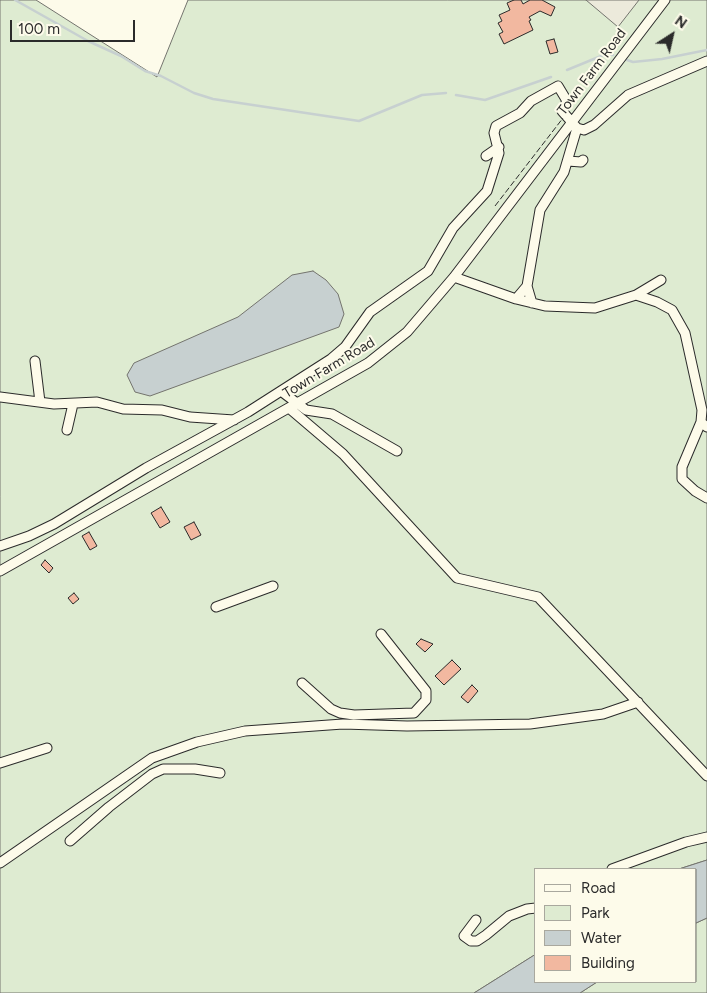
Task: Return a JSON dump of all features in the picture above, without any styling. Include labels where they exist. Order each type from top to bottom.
[{"type":"street","name":"Town Farm Road","points":[[0,571],[368,363],[386,350],[423,315],[454,277],[574,125],[665,0]]},
{"type":"street","points":[[0,546],[29,536],[54,524],[105,492],[234,420],[331,359],[345,347],[370,312],[428,271],[453,228],[469,213],[487,191],[492,179],[499,147],[494,133],[496,126],[520,113],[531,101],[558,86],[567,101],[562,111],[574,125],[584,130],[594,125],[628,95],[707,61]]},
{"type":"street","points":[[532,304],[527,286],[540,210],[568,161],[574,125]]},
{"type":"street","points":[[486,156],[499,147]]},
{"type":"street","points":[[568,161],[581,162],[583,160]]},
{"type":"street","points":[[454,277],[532,304],[584,309],[608,305],[636,295],[661,280]]},
{"type":"street","points":[[516,300],[527,286]]},
{"type":"street","points":[[636,295],[657,302],[672,310],[685,333],[704,424],[682,467],[682,479],[695,491],[707,498]]},
{"type":"street","points":[[35,361],[40,402]]},
{"type":"street","points":[[281,391],[292,406],[343,454],[457,578],[538,597],[707,776]]},
{"type":"street","points":[[0,397],[73,404],[97,402],[123,409],[162,410],[190,417],[234,420]]},
{"type":"street","points":[[67,430],[73,404]]},
{"type":"street","points":[[292,406],[332,414],[396,451]]},
{"type":"street","points":[[216,607],[273,586]]},
{"type":"street","points":[[302,683],[331,709],[340,713],[354,715],[414,713],[426,700],[426,692],[381,634]]},
{"type":"street","points":[[0,863],[152,758],[197,742],[245,731],[343,724],[407,726],[530,724],[603,714],[638,702]]},
{"type":"street","points":[[0,763],[47,748]]},
{"type":"street","points":[[70,841],[117,801],[152,774],[163,769],[195,769],[220,774]]},
{"type":"street","points":[[615,868],[686,842],[707,837]]},
{"type":"street","points":[[476,920],[464,936],[471,941],[477,941],[509,916],[534,908]]},
{"type":"green space","points":[[0,0],[36,0],[157,77],[188,0],[707,0],[707,860],[682,868],[534,868],[534,955],[474,993],[0,993]]},
{"type":"green space","points":[[707,918],[707,993],[580,993],[595,983],[697,983],[697,923]]},
{"type":"shaded area","points":[[586,0],[639,0],[618,27]]},
{"type":"water","points":[[313,271],[326,280],[338,294],[344,314],[339,327],[150,396],[135,392],[127,375],[134,363],[238,317],[292,275]]},
{"type":"water","points":[[707,860],[707,918],[697,923],[697,868],[682,868]]},
{"type":"water","points":[[534,955],[534,983],[595,983],[580,993],[474,993]]},
{"type":"building","points":[[521,0],[523,4],[530,0],[542,0],[555,7],[551,16],[540,11],[529,17],[533,30],[504,44],[499,34],[503,32],[498,23],[502,21],[499,15],[510,10],[507,3]]},
{"type":"building","points":[[554,39],[558,52],[550,54],[546,41]]},
{"type":"building","points":[[161,507],[170,522],[160,528],[151,513]]},
{"type":"building","points":[[194,522],[201,535],[191,540],[184,527]]},
{"type":"building","points":[[89,532],[97,546],[90,550],[82,536]]},
{"type":"building","points":[[45,560],[53,568],[49,573],[41,565]]},
{"type":"building","points":[[74,593],[79,599],[73,604],[68,598]]},
{"type":"building","points":[[421,639],[433,644],[425,652],[416,644]]},
{"type":"building","points":[[452,660],[461,669],[444,685],[435,676]]},
{"type":"building","points":[[472,685],[478,691],[468,703],[461,697]]},
{"type":"waterway","points":[[15,0],[88,41],[121,56],[145,71],[161,76],[194,93],[213,99],[359,121],[422,95],[446,93]]},
{"type":"waterway","points":[[627,60],[633,62],[662,59],[707,50]]},
{"type":"waterway","points":[[567,70],[606,54],[613,55]]},
{"type":"waterway","points":[[456,95],[485,100],[551,77]]},
{"type":"fence","points":[[495,206],[563,118]]}]
